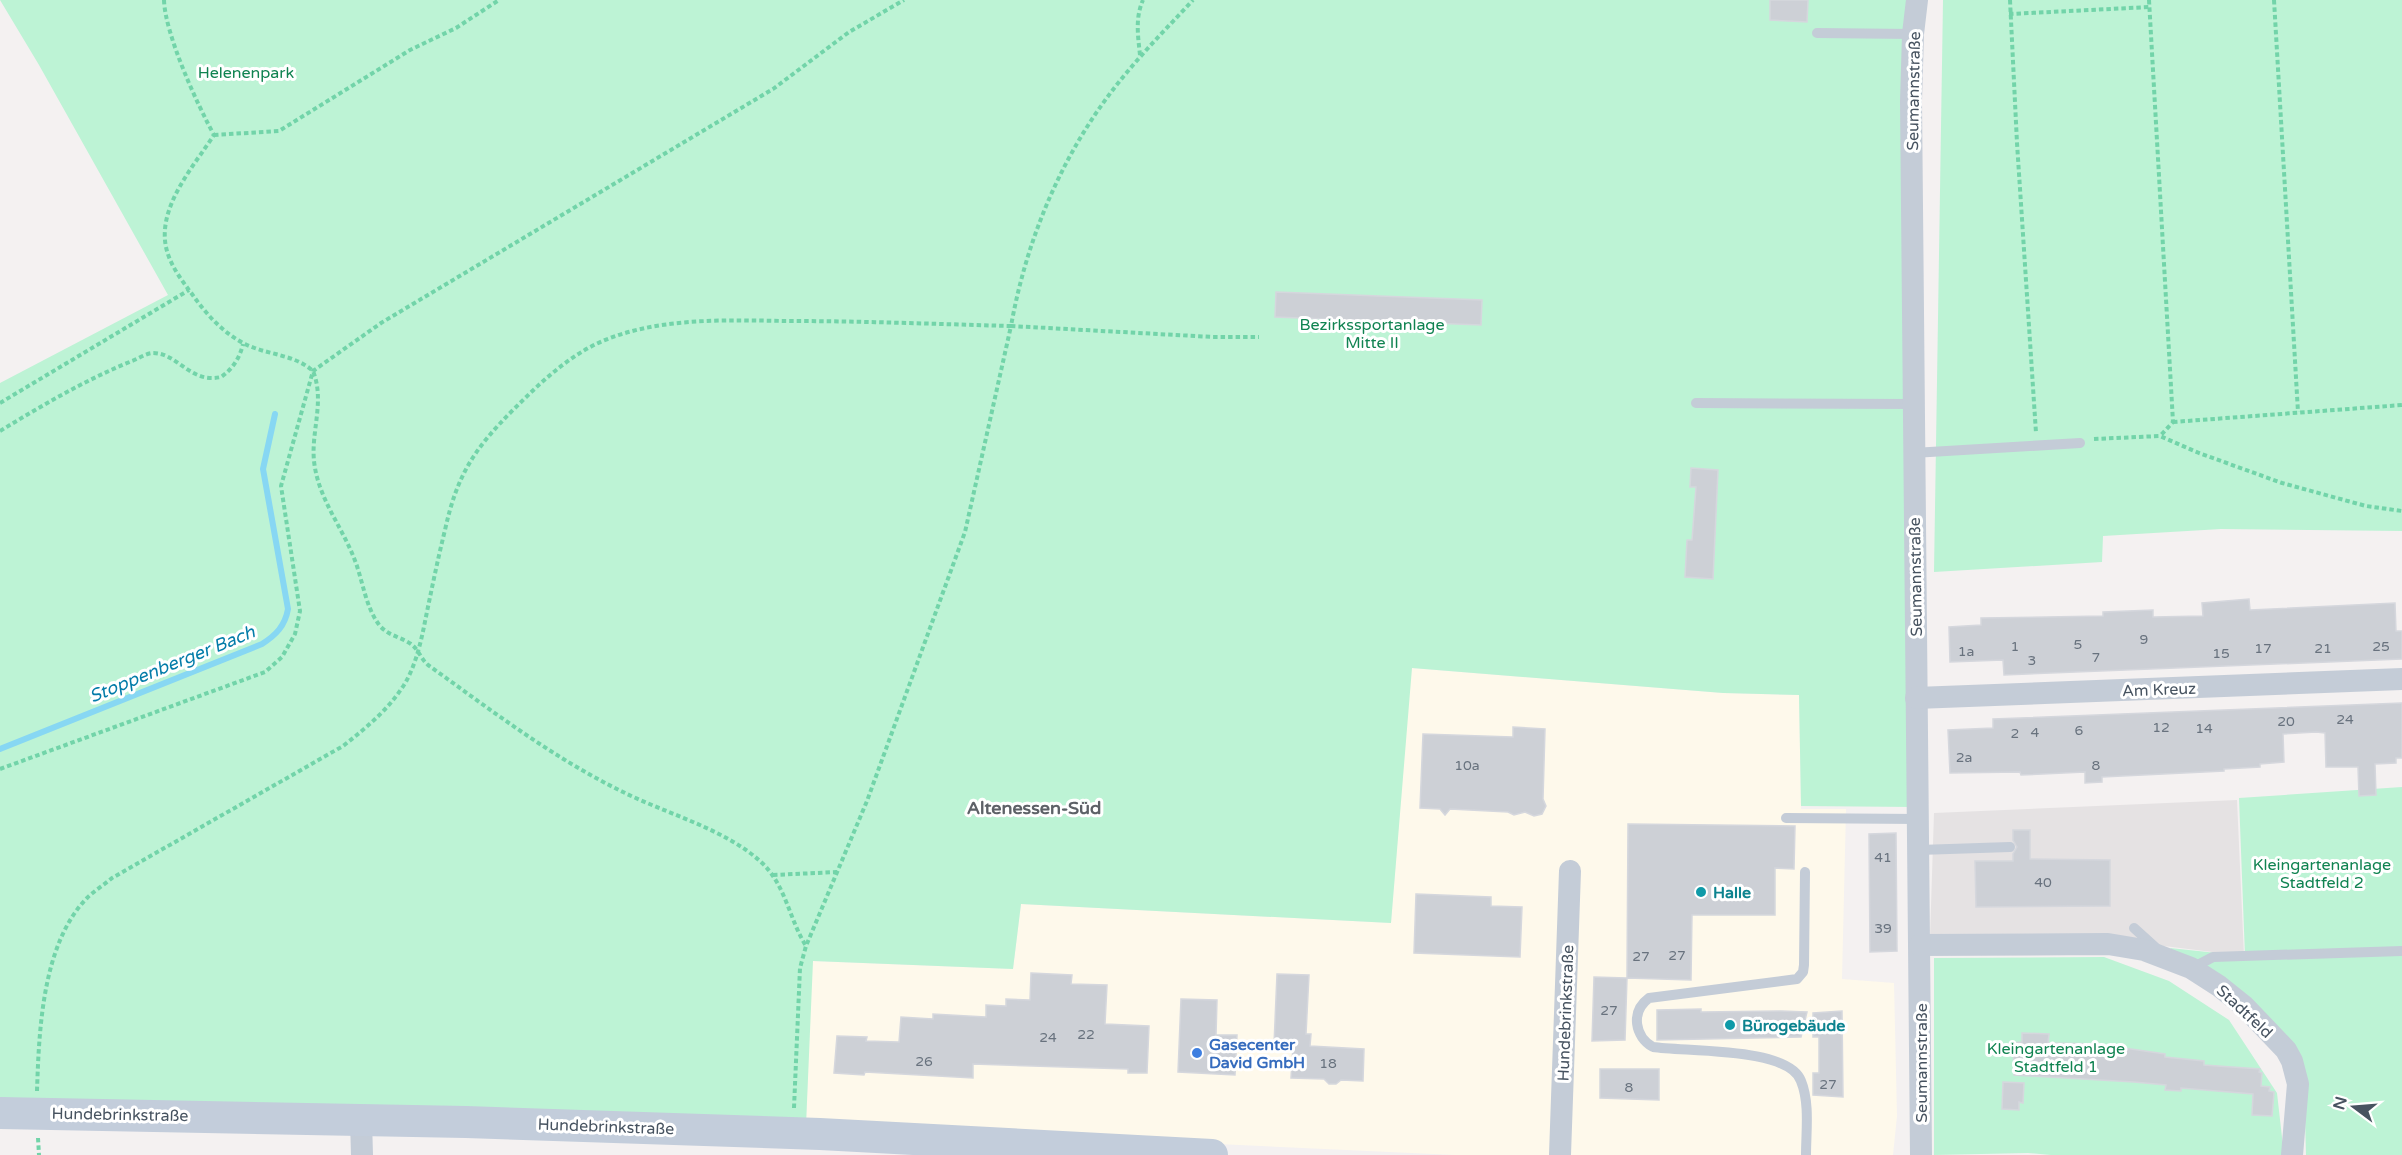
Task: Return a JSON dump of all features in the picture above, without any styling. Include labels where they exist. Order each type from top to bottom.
[{"type":"street","name":"Seumannstraße","points":[[1917,0],[1913,34],[1911,101],[1921,1155]]},
{"type":"street","name":"Am Kreuz","points":[[1916,698],[2402,679]]},
{"type":"street","name":"Hundebrinkstraße","points":[[1560,1155],[1570,871]]},
{"type":"street","name":"Stadtfeld","points":[[1920,945],[2108,944],[2144,950],[2191,968],[2244,1006],[2286,1050],[2292,1061],[2298,1084],[2292,1155]]},
{"type":"street","name":"Hundebrinkstraße","points":[[0,1113],[361,1120],[794,1133],[1212,1155]]},
{"type":"street","points":[[361,1120],[362,1155]]},
{"type":"lane","points":[[1817,33],[1913,34]]},
{"type":"lane","points":[[1696,403],[1913,404]]},
{"type":"lane","points":[[1913,453],[2080,443]]},
{"type":"lane","points":[[1786,818],[1918,819]]},
{"type":"lane","points":[[1919,850],[2010,847]]},
{"type":"lane","points":[[1804,872],[1804,965],[1803,972],[1797,979],[1649,998],[1642,1003],[1639,1010],[1637,1029],[1644,1042],[1653,1047],[1763,1057],[1792,1068],[1802,1083],[1804,1095],[1806,1155]]},
{"type":"lane","points":[[2134,928],[2166,958]]},
{"type":"lane","points":[[2191,968],[2213,957],[2402,951]]},
{"type":"path","points":[[164,0],[164,9],[175,44],[200,109],[214,135]]},
{"type":"path","points":[[214,135],[279,130],[410,50],[456,28],[499,0]]},
{"type":"path","points":[[0,769],[265,672],[282,657],[296,634],[300,611],[281,486],[313,371],[381,322],[773,89],[849,32],[904,0]]},
{"type":"path","points":[[1141,56],[1137,29],[1143,0]]},
{"type":"path","points":[[794,1133],[800,968],[806,946],[867,801],[965,532],[1026,260],[1036,229],[1065,165],[1118,83],[1193,0]]},
{"type":"path","points":[[2010,0],[2009,14],[2037,446]]},
{"type":"path","points":[[2149,0],[2173,422]]},
{"type":"path","points":[[2274,0],[2298,412]]},
{"type":"path","points":[[2009,14],[2150,7]]},
{"type":"path","points":[[214,135],[175,197],[165,228],[167,251],[189,290],[216,324],[243,344],[294,360],[313,371],[317,381],[319,399],[314,459],[323,496],[354,558],[374,616],[381,627],[390,635],[411,643],[421,659],[428,665],[570,764],[747,851],[773,875],[782,890],[806,946]]},
{"type":"path","points":[[0,403],[189,290]]},
{"type":"path","points":[[37,1112],[42,1026],[48,981],[58,945],[70,920],[87,898],[112,878],[343,746],[367,728],[387,708],[404,684],[424,633],[451,500],[461,475],[494,429],[563,363],[597,344],[648,329],[732,320],[1011,326],[1213,337],[1259,337]]},
{"type":"path","points":[[0,431],[51,399],[96,376],[151,353],[162,355],[188,371],[204,377],[222,377],[236,361],[243,344]]},
{"type":"path","points":[[2160,436],[2173,422],[2402,405]]},
{"type":"path","points":[[2080,443],[2091,439],[2160,436],[2199,453],[2282,483],[2366,506],[2402,511]]},
{"type":"path","points":[[773,875],[837,872]]},
{"type":"shaded area","points":[[1411,668],[1723,693],[1799,695],[1801,809],[1846,809],[1842,979],[1894,983],[1897,1116],[1893,1155],[1455,1155],[806,1125],[812,961],[1013,969],[1021,904],[1391,923]]},
{"type":"shaded area","points":[[2237,800],[2244,956],[2108,939],[1930,937],[1934,813]]},
{"type":"green space","points":[[0,0],[1913,0],[1914,807],[1801,806],[1799,695],[1723,693],[1412,668],[1391,923],[1021,904],[1013,969],[813,961],[806,1125],[0,1102],[0,383],[168,295]]},
{"type":"green space","points":[[1943,0],[2402,0],[2402,531],[2221,529],[2103,536],[2102,562],[1934,572]]},
{"type":"green space","name":"Kleingartenanlage Stadtfeld 2","points":[[2402,787],[2402,1155],[2306,1155],[2304,1079],[2170,948],[2245,956],[2239,798]]},
{"type":"green space","name":"Kleingartenanlage Stadtfeld 1","points":[[2104,957],[2169,981],[2229,1020],[2277,1093],[2284,1155],[2051,1155],[2028,1153],[1934,1155],[1934,958]]},
{"type":"building","points":[[1770,0],[1808,0],[1807,22],[1770,20]]},
{"type":"building","points":[[1276,292],[1482,300],[1481,325],[1275,317]]},
{"type":"building","points":[[1691,468],[1718,470],[1713,579],[1685,577],[1687,540],[1692,540],[1696,487],[1690,487]]},
{"type":"building","points":[[2249,599],[2250,610],[2395,603],[2396,631],[2402,631],[2402,659],[2004,675],[2003,660],[1950,662],[1949,627],[1981,625],[1981,618],[2103,616],[2103,612],[2153,610],[2153,617],[2203,616],[2202,603]]},
{"type":"building","points":[[2402,703],[2402,758],[2396,758],[2396,763],[2375,764],[2376,795],[2359,796],[2358,767],[2326,767],[2325,733],[2316,732],[2283,734],[2284,762],[2260,764],[2260,767],[2102,777],[2102,782],[2085,783],[2085,772],[2021,775],[2020,772],[1950,773],[1948,730],[1993,728],[1993,719]]},
{"type":"building","points":[[1513,727],[1545,729],[1543,799],[1546,806],[1542,814],[1534,816],[1525,812],[1514,815],[1508,812],[1450,809],[1445,815],[1440,809],[1420,808],[1423,734],[1513,737]]},
{"type":"building","name":"Halle","points":[[1628,824],[1795,826],[1794,869],[1775,868],[1775,915],[1692,915],[1691,980],[1627,978]]},
{"type":"building","points":[[2013,830],[2030,830],[2030,859],[2110,860],[2110,906],[1976,907],[1975,861],[2013,861],[2013,854],[2017,847],[2013,840]]},
{"type":"building","points":[[1896,833],[1897,951],[1870,952],[1869,834]]},
{"type":"building","points":[[1416,894],[1491,897],[1491,906],[1522,907],[1520,957],[1414,953]]},
{"type":"building","points":[[1031,973],[1072,975],[1071,984],[1107,985],[1105,1024],[1149,1026],[1147,1073],[1128,1073],[1128,1069],[973,1064],[973,1078],[865,1072],[864,1075],[834,1073],[837,1036],[867,1037],[866,1041],[899,1042],[901,1017],[933,1019],[933,1014],[986,1017],[986,1005],[1006,1006],[1006,999],[1030,1000]]},
{"type":"building","points":[[1277,974],[1309,975],[1306,1034],[1311,1034],[1310,1046],[1364,1049],[1363,1081],[1341,1080],[1336,1084],[1329,1084],[1324,1079],[1291,1078],[1293,1046],[1274,1045]]},
{"type":"building","points":[[1594,977],[1627,978],[1625,1040],[1592,1041]]},
{"type":"building","name":"Gasecenter David GmbH","points":[[1181,999],[1217,1000],[1216,1035],[1237,1035],[1235,1075],[1178,1072]]},
{"type":"building","name":"Bürogebäude","points":[[1701,1009],[1701,1012],[1807,1012],[1801,1037],[1657,1040],[1657,1010]]},
{"type":"building","points":[[1842,1011],[1843,1097],[1813,1095],[1813,1073],[1819,1073],[1819,1037],[1813,1037],[1813,1013]]},
{"type":"building","points":[[2022,1033],[2049,1034],[2048,1043],[2102,1044],[2102,1047],[2131,1049],[2165,1054],[2165,1057],[2204,1061],[2204,1065],[2260,1069],[2261,1086],[2270,1087],[2269,1091],[2274,1092],[2272,1116],[2252,1115],[2253,1094],[2181,1088],[2181,1091],[2165,1090],[2166,1085],[2014,1075],[2013,1043],[2022,1042]]},
{"type":"building","points":[[1600,1069],[1659,1069],[1659,1100],[1600,1098]]},
{"type":"building","points":[[2003,1082],[2024,1083],[2023,1103],[2019,1102],[2019,1110],[2002,1109]]},
{"type":"waterway","name":"Stoppenberger Bach","points":[[0,749],[262,644],[279,630],[288,609],[263,469],[275,414]]},
{"type":"place","name":"Halle","points":[[1701,892]]},
{"type":"place","name":"Bürogebäude","points":[[1730,1025]]},
{"type":"place","name":"Gasecenter David GmbH","points":[[1197,1053]]},
{"type":"district","name":"Altenessen-Süd","points":[[1034,808]]},
{"type":"park label","name":"Helenenpark","points":[[246,72]]},
{"type":"park label","name":"Bezirkssportanlage Mitte II","points":[[1372,333]]}]
